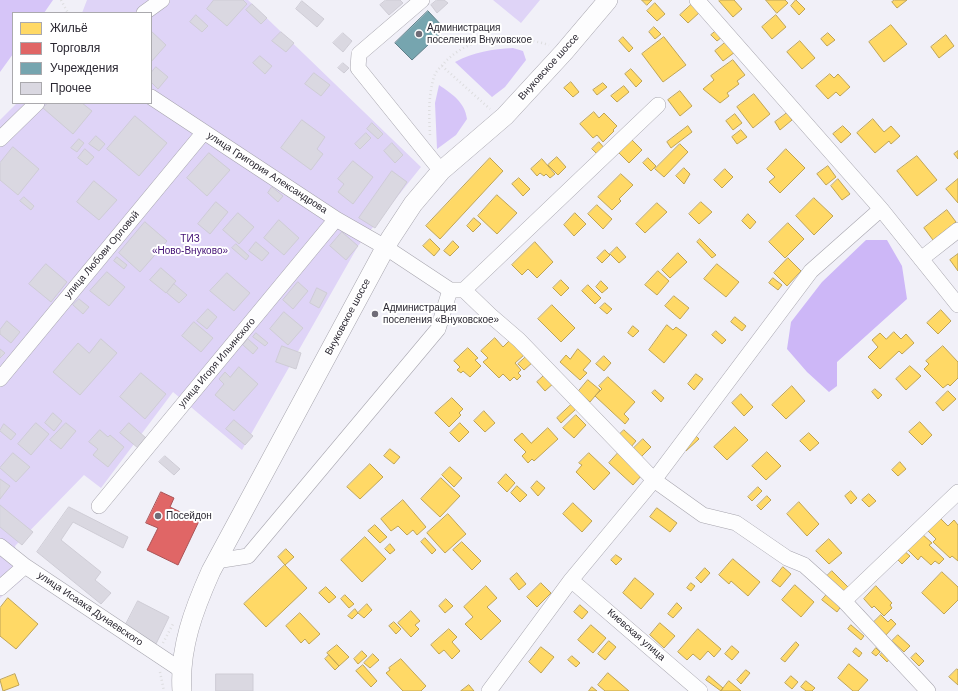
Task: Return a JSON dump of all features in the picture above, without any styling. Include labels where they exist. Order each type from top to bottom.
[{"type":"main road","name":"Внуковское шоссе","points":[[182,691],[181,670],[190,624],[198,600],[216,561],[385,247],[413,204],[441,171],[505,116],[564,52],[608,0]]},
{"type":"street","points":[[145,12],[162,0]]},
{"type":"street","points":[[422,0],[359,54],[358,68],[441,171]]},
{"type":"street","points":[[697,0],[881,209],[958,306]]},
{"type":"street","name":"улица Григория Александрова","points":[[152,98],[336,219],[457,290],[490,315],[519,340],[654,480],[703,515],[736,523],[786,558],[804,565],[844,601],[928,691]]},
{"type":"street","points":[[0,140],[36,104]]},
{"type":"street","points":[[216,561],[248,556],[438,329],[457,290],[658,105]]},
{"type":"street","name":"улица Любови Орловой","points":[[0,379],[204,132]]},
{"type":"street","points":[[489,691],[571,580],[654,480],[812,271],[881,209]]},
{"type":"street","name":"улица Игоря Ильинского","points":[[99,506],[336,219]]},
{"type":"street","points":[[921,259],[958,230]]},
{"type":"street","points":[[844,601],[958,492]]},
{"type":"street","name":"улица Исаака Дунаевского","points":[[0,546],[25,566],[181,670]]},
{"type":"street","points":[[0,588],[25,566]]},
{"type":"street","name":"Киевская улица","points":[[571,580],[700,691]]},
{"type":"path","points":[[61,0],[67,12]]},
{"type":"path","points":[[430,136],[429,106],[436,73],[456,52],[481,40],[515,38],[533,40],[553,46],[564,52]]},
{"type":"path","points":[[442,66],[490,109]]},
{"type":"green space","name":"ТИЗ «Ново-Внуково»","points":[[87,0],[248,0],[421,167],[358,246],[242,450],[173,392],[101,488],[84,475],[15,546],[23,579],[0,598],[0,120],[16,104],[152,104],[152,12],[82,12]]},
{"type":"green space","points":[[493,0],[540,0],[521,23]]},
{"type":"shaded area","points":[[0,0],[53,0],[45,12],[12,12],[12,55],[0,72]]},
{"type":"shaded area","points":[[513,48],[523,51],[526,60],[505,87],[492,97],[455,62],[483,52]]},
{"type":"shaded area","points":[[439,85],[461,103],[467,119],[456,135],[437,149],[435,103]]},
{"type":"shaded area","points":[[866,240],[887,240],[902,266],[907,299],[837,362],[837,386],[829,392],[807,372],[787,349],[791,322],[822,282]]},
{"type":"building: Жильё","points":[[642,0],[652,0],[647,5]]},
{"type":"building: Жильё","points":[[734,0],[742,9],[733,17],[719,1]]},
{"type":"building: Жильё","points":[[766,0],[785,0],[788,3],[777,13]]},
{"type":"building: Жильё","points":[[796,0],[805,9],[799,15],[791,6]]},
{"type":"building: Жильё","points":[[895,0],[907,0],[897,8],[892,2]]},
{"type":"building: Жильё","points":[[655,3],[665,14],[657,21],[647,11]]},
{"type":"building: Жильё","points":[[692,4],[700,12],[688,23],[680,15]]},
{"type":"building: Жильё","points":[[776,15],[786,27],[772,39],[762,27]]},
{"type":"building: Жильё","points":[[891,25],[907,44],[884,62],[869,42]]},
{"type":"building: Жильё","points":[[654,27],[661,34],[655,39],[649,32]]},
{"type":"building: Жильё","points":[[716,31],[722,37],[717,41],[711,35]]},
{"type":"building: Жильё","points":[[828,33],[835,40],[827,46],[821,39]]},
{"type":"building: Жильё","points":[[946,35],[954,46],[939,58],[931,47]]},
{"type":"building: Жильё","points":[[623,37],[633,48],[629,52],[619,41]]},
{"type":"building: Жильё","points":[[664,37],[686,65],[663,82],[642,54]]},
{"type":"building: Жильё","points":[[800,41],[815,58],[802,69],[787,52]]},
{"type":"building: Жильё","points":[[726,42],[735,52],[723,61],[715,51]]},
{"type":"building: Жильё","points":[[733,60],[745,75],[737,81],[739,84],[727,93],[729,96],[720,103],[703,89],[714,80],[711,76]]},
{"type":"building: Жильё","points":[[631,69],[642,81],[636,87],[625,74]]},
{"type":"building: Жильё","points":[[830,74],[834,78],[838,74],[850,87],[840,96],[836,92],[828,99],[816,86]]},
{"type":"building: Жильё","points":[[571,82],[579,92],[573,97],[564,88]]},
{"type":"building: Жильё","points":[[603,83],[607,87],[597,95],[593,90]]},
{"type":"building: Жильё","points":[[624,86],[629,92],[617,102],[611,96]]},
{"type":"building: Жильё","points":[[680,91],[692,106],[680,116],[668,100]]},
{"type":"building: Жильё","points":[[754,94],[770,114],[753,128],[737,107]]},
{"type":"building: Жильё","points":[[594,112],[599,118],[604,113],[617,126],[603,142],[597,135],[593,138],[580,124]]},
{"type":"building: Жильё","points":[[787,113],[792,120],[780,130],[775,122]]},
{"type":"building: Жильё","points":[[735,114],[742,123],[733,130],[726,121]]},
{"type":"building: Жильё","points":[[873,119],[884,132],[891,126],[900,136],[891,144],[889,141],[875,153],[857,133]]},
{"type":"building: Жильё","points":[[688,126],[692,132],[671,148],[667,142]]},
{"type":"building: Жильё","points":[[843,126],[851,134],[841,143],[833,134]]},
{"type":"building: Жильё","points":[[741,130],[747,137],[737,144],[732,137]]},
{"type":"building: Жильё","points":[[630,138],[642,150],[629,163],[617,151]]},
{"type":"building: Жильё","points":[[599,142],[606,150],[599,156],[592,149]]},
{"type":"building: Жильё","points":[[680,144],[688,152],[664,177],[655,169]]},
{"type":"building: Жильё","points":[[786,149],[805,168],[780,193],[769,182],[775,177],[767,169]]},
{"type":"building: Жильё","points":[[958,151],[958,159],[954,154]]},
{"type":"building: Жильё","points":[[917,156],[937,180],[917,196],[897,171]]},
{"type":"building: Жильё","points":[[557,157],[566,167],[558,175],[548,165]]},
{"type":"building: Жильё","points":[[490,158],[503,171],[440,239],[426,226]]},
{"type":"building: Жильё","points":[[648,158],[656,166],[651,171],[643,163]]},
{"type":"building: Жильё","points":[[542,159],[555,174],[550,178],[546,174],[544,176],[540,173],[537,176],[531,169]]},
{"type":"building: Жильё","points":[[828,166],[836,177],[826,185],[817,174]]},
{"type":"building: Жильё","points":[[684,168],[690,174],[684,184],[676,176]]},
{"type":"building: Жильё","points":[[725,169],[733,177],[722,188],[714,180]]},
{"type":"building: Жильё","points":[[621,174],[633,185],[619,199],[621,201],[612,210],[598,197]]},
{"type":"building: Жильё","points":[[519,178],[530,189],[523,196],[512,184]]},
{"type":"building: Жильё","points":[[838,179],[850,194],[842,200],[831,186]]},
{"type":"building: Жильё","points":[[958,179],[958,203],[946,189]]},
{"type":"building: Жильё","points":[[497,195],[517,213],[497,234],[478,216]]},
{"type":"building: Жильё","points":[[814,198],[833,216],[814,235],[796,216]]},
{"type":"building: Жильё","points":[[701,202],[712,212],[699,224],[689,214]]},
{"type":"building: Жильё","points":[[657,203],[667,212],[645,233],[636,224]]},
{"type":"building: Жильё","points":[[597,205],[612,219],[603,229],[588,214]]},
{"type":"building: Жильё","points":[[947,210],[956,222],[933,240],[924,228]]},
{"type":"building: Жильё","points":[[575,213],[586,224],[574,236],[564,225]]},
{"type":"building: Жильё","points":[[748,214],[756,222],[750,229],[742,221]]},
{"type":"building: Жильё","points":[[474,218],[481,224],[473,232],[467,226]]},
{"type":"building: Жильё","points":[[788,223],[804,239],[785,258],[769,242]]},
{"type":"building: Жильё","points":[[430,239],[440,249],[434,256],[423,246]]},
{"type":"building: Жильё","points":[[700,239],[716,255],[712,258],[697,242]]},
{"type":"building: Жильё","points":[[453,241],[459,247],[450,256],[444,251]]},
{"type":"building: Жильё","points":[[535,242],[553,262],[537,278],[528,269],[522,275],[512,265]]},
{"type":"building: Жильё","points":[[617,247],[626,257],[619,263],[610,254]]},
{"type":"building: Жильё","points":[[605,250],[610,255],[602,263],[597,258]]},
{"type":"building: Жильё","points":[[678,253],[687,262],[670,278],[662,270]]},
{"type":"building: Жильё","points":[[958,254],[958,271],[950,260]]},
{"type":"building: Жильё","points":[[788,258],[801,271],[787,286],[774,273]]},
{"type":"building: Жильё","points":[[717,264],[739,282],[726,297],[704,279]]},
{"type":"building: Жильё","points":[[658,271],[669,281],[657,295],[645,285]]},
{"type":"building: Жильё","points":[[773,278],[782,285],[778,290],[769,283]]},
{"type":"building: Жильё","points":[[561,280],[569,288],[561,296],[553,288]]},
{"type":"building: Жильё","points":[[601,281],[608,288],[602,293],[596,287]]},
{"type":"building: Жильё","points":[[588,285],[601,298],[595,304],[582,291]]},
{"type":"building: Жильё","points":[[674,296],[689,308],[680,319],[665,306]]},
{"type":"building: Жильё","points":[[605,303],[612,309],[607,314],[600,308]]},
{"type":"building: Жильё","points":[[552,305],[575,328],[561,342],[538,319]]},
{"type":"building: Жильё","points":[[941,310],[951,321],[938,334],[927,323]]},
{"type":"building: Жильё","points":[[735,317],[746,326],[742,331],[731,322]]},
{"type":"building: Жильё","points":[[667,325],[673,330],[676,327],[687,335],[664,363],[649,350]]},
{"type":"building: Жильё","points":[[633,326],[639,331],[633,337],[628,333]]},
{"type":"building: Жильё","points":[[716,331],[726,340],[722,344],[712,335]]},
{"type":"building: Жильё","points":[[894,332],[901,339],[906,334],[914,343],[902,354],[899,351],[880,369],[868,357],[878,347],[872,340],[880,333],[886,339]]},
{"type":"building: Жильё","points":[[495,338],[503,347],[510,340],[524,355],[515,363],[521,370],[518,373],[521,376],[517,380],[514,377],[510,381],[503,374],[499,378],[483,362],[488,358],[481,351]]},
{"type":"building: Жильё","points":[[943,346],[958,362],[958,378],[950,386],[948,384],[943,388],[924,369],[929,364],[926,361]]},
{"type":"building: Жильё","points":[[468,348],[478,358],[475,360],[481,366],[470,377],[463,371],[461,373],[457,370],[460,367],[454,361]]},
{"type":"building: Жильё","points":[[578,349],[591,361],[583,370],[587,373],[580,380],[560,362],[566,355],[570,359]]},
{"type":"building: Жильё","points":[[527,356],[533,362],[524,370],[518,364]]},
{"type":"building: Жильё","points":[[604,356],[611,363],[604,371],[596,364]]},
{"type":"building: Жильё","points":[[910,366],[921,376],[906,390],[896,379]]},
{"type":"building: Жильё","points":[[547,373],[555,382],[545,391],[537,382]]},
{"type":"building: Жильё","points":[[696,374],[703,379],[694,390],[688,384]]},
{"type":"building: Жильё","points":[[608,377],[635,402],[624,414],[629,419],[625,424],[595,396],[602,389],[599,386]]},
{"type":"building: Жильё","points":[[588,380],[600,390],[590,402],[578,392]]},
{"type":"building: Жильё","points":[[792,386],[805,401],[786,419],[772,405]]},
{"type":"building: Жильё","points":[[875,389],[882,395],[878,399],[872,392]]},
{"type":"building: Жильё","points":[[655,390],[664,398],[661,402],[652,393]]},
{"type":"building: Жильё","points":[[948,391],[956,399],[943,411],[936,403]]},
{"type":"building: Жильё","points":[[741,394],[753,407],[744,416],[732,403]]},
{"type":"building: Жильё","points":[[452,398],[463,409],[459,413],[461,415],[449,427],[435,413]]},
{"type":"building: Жильё","points":[[572,404],[576,409],[561,423],[557,418]]},
{"type":"building: Жильё","points":[[484,411],[495,423],[485,432],[474,421]]},
{"type":"building: Жильё","points":[[576,415],[586,425],[574,438],[563,428]]},
{"type":"building: Жильё","points":[[920,422],[932,435],[922,445],[909,432]]},
{"type":"building: Жильё","points":[[460,423],[469,432],[459,442],[450,433]]},
{"type":"building: Жильё","points":[[735,427],[748,440],[727,460],[714,447]]},
{"type":"building: Жильё","points":[[548,428],[558,439],[534,461],[532,459],[528,463],[522,456],[526,452],[514,440],[522,433],[531,443]]},
{"type":"building: Жильё","points":[[624,430],[636,441],[631,447],[619,435]]},
{"type":"building: Жильё","points":[[809,433],[819,443],[810,451],[800,441]]},
{"type":"building: Жильё","points":[[694,434],[699,439],[686,451],[682,446]]},
{"type":"building: Жильё","points":[[643,439],[651,447],[641,457],[633,449]]},
{"type":"building: Жильё","points":[[390,449],[400,457],[394,464],[384,456]]},
{"type":"building: Жильё","points":[[767,452],[781,466],[766,480],[752,466]]},
{"type":"building: Жильё","points":[[589,453],[610,473],[594,490],[576,472],[582,465],[579,463]]},
{"type":"building: Жильё","points":[[618,453],[642,475],[633,485],[609,463]]},
{"type":"building: Жильё","points":[[900,462],[906,469],[898,476],[892,470]]},
{"type":"building: Жильё","points":[[370,464],[383,477],[360,499],[347,487]]},
{"type":"building: Жильё","points":[[450,467],[462,478],[454,487],[442,475]]},
{"type":"building: Жильё","points":[[506,474],[515,483],[507,492],[498,483]]},
{"type":"building: Жильё","points":[[441,478],[460,496],[440,517],[421,499]]},
{"type":"building: Жильё","points":[[537,481],[545,488],[538,496],[531,488]]},
{"type":"building: Жильё","points":[[517,486],[527,495],[520,502],[511,493]]},
{"type":"building: Жильё","points":[[758,487],[762,491],[752,501],[748,497]]},
{"type":"building: Жильё","points":[[851,491],[857,498],[851,504],[845,496]]},
{"type":"building: Жильё","points":[[869,494],[876,501],[869,507],[862,500]]},
{"type":"building: Жильё","points":[[767,496],[771,500],[761,510],[757,506]]},
{"type":"building: Жильё","points":[[403,500],[426,527],[417,535],[413,530],[407,535],[398,526],[391,531],[381,519]]},
{"type":"building: Жильё","points":[[799,502],[819,524],[807,536],[787,514]]},
{"type":"building: Жильё","points":[[573,503],[592,521],[582,532],[563,514]]},
{"type":"building: Жильё","points":[[657,508],[677,523],[670,532],[650,517]]},
{"type":"building: Жильё","points":[[448,514],[466,534],[445,553],[427,533]]},
{"type":"building: Жильё","points":[[940,518],[948,526],[954,520],[958,525],[958,561],[952,556],[950,558],[933,542],[936,539],[928,531]]},
{"type":"building: Жильё","points":[[375,525],[387,537],[380,543],[368,531]]},
{"type":"building: Жильё","points":[[921,533],[932,543],[929,545],[944,559],[939,564],[935,561],[931,565],[921,556],[918,560],[906,548]]},
{"type":"building: Жильё","points":[[365,537],[386,559],[362,582],[341,560]]},
{"type":"building: Жильё","points":[[425,538],[436,550],[432,554],[421,542]]},
{"type":"building: Жильё","points":[[829,539],[842,553],[829,564],[816,551]]},
{"type":"building: Жильё","points":[[462,542],[481,561],[472,570],[453,550]]},
{"type":"building: Жильё","points":[[390,544],[395,550],[390,554],[385,549]]},
{"type":"building: Жильё","points":[[286,549],[294,557],[285,565],[278,557]]},
{"type":"building: Жильё","points":[[903,550],[910,556],[902,564],[896,558]]},
{"type":"building: Жильё","points":[[616,555],[622,559],[616,565],[611,560]]},
{"type":"building: Жильё","points":[[733,559],[760,582],[748,596],[731,581],[729,584],[719,575]]},
{"type":"building: Жильё","points":[[285,565],[307,588],[266,627],[244,604]]},
{"type":"building: Жильё","points":[[783,567],[791,574],[780,587],[772,581]]},
{"type":"building: Жильё","points":[[705,568],[710,573],[701,583],[696,578]]},
{"type":"building: Жильё","points":[[832,571],[849,588],[844,593],[827,576]]},
{"type":"building: Жильё","points":[[942,572],[958,587],[958,600],[944,614],[922,593]]},
{"type":"building: Жильё","points":[[517,573],[526,584],[519,590],[510,579]]},
{"type":"building: Жильё","points":[[635,578],[654,594],[641,609],[623,593]]},
{"type":"building: Жильё","points":[[541,583],[551,593],[537,607],[527,597]]},
{"type":"building: Жильё","points":[[691,583],[695,586],[691,591],[687,588]]},
{"type":"building: Жильё","points":[[795,585],[814,602],[801,617],[782,600]]},
{"type":"building: Жильё","points":[[486,586],[497,598],[487,607],[501,621],[481,640],[465,624],[473,617],[464,607]]},
{"type":"building: Жильё","points":[[876,586],[892,603],[890,605],[892,608],[884,616],[874,606],[872,608],[864,599]]},
{"type":"building: Жильё","points":[[326,587],[336,597],[329,603],[319,593]]},
{"type":"building: Жильё","points":[[828,593],[842,605],[837,612],[822,600]]},
{"type":"building: Жильё","points":[[345,595],[354,604],[349,608],[341,599]]},
{"type":"building: Жильё","points":[[8,598],[38,624],[16,649],[0,636],[0,608]]},
{"type":"building: Жильё","points":[[446,599],[453,606],[445,613],[439,606]]},
{"type":"building: Жильё","points":[[677,603],[682,608],[673,618],[668,614]]},
{"type":"building: Жильё","points":[[367,604],[372,610],[364,618],[358,613]]},
{"type":"building: Жильё","points":[[580,605],[588,612],[582,619],[574,612]]},
{"type":"building: Жильё","points":[[355,609],[358,613],[352,619],[348,616]]},
{"type":"building: Жильё","points":[[411,611],[420,621],[415,625],[419,629],[411,637],[398,623]]},
{"type":"building: Жильё","points":[[300,613],[320,634],[309,644],[305,639],[301,643],[286,626]]},
{"type":"building: Жильё","points":[[881,615],[888,622],[891,619],[896,624],[885,636],[872,624]]},
{"type":"building: Жильё","points":[[394,622],[401,629],[396,634],[389,626]]},
{"type":"building: Жильё","points":[[660,623],[675,636],[664,648],[650,635]]},
{"type":"building: Жильё","points":[[591,625],[606,638],[593,653],[578,640]]},
{"type":"building: Жильё","points":[[851,625],[864,636],[861,640],[848,629]]},
{"type":"building: Жильё","points":[[449,629],[457,637],[452,642],[460,651],[452,659],[444,650],[439,654],[431,645]]},
{"type":"building: Жильё","points":[[698,629],[721,649],[714,657],[708,651],[700,660],[693,654],[687,660],[678,652]]},
{"type":"building: Жильё","points":[[898,635],[910,646],[904,652],[892,641]]},
{"type":"building: Жильё","points":[[609,641],[616,647],[605,660],[598,654]]},
{"type":"building: Жильё","points":[[796,642],[799,645],[785,662],[781,659]]},
{"type":"building: Жильё","points":[[337,645],[349,657],[339,666],[327,653]]},
{"type":"building: Жильё","points":[[732,646],[739,652],[732,660],[725,654]]},
{"type":"building: Жильё","points":[[541,647],[554,657],[541,673],[529,662]]},
{"type":"building: Жильё","points":[[856,648],[862,653],[859,657],[853,652]]},
{"type":"building: Жильё","points":[[876,648],[880,652],[876,656],[872,653]]},
{"type":"building: Жильё","points":[[362,651],[367,656],[358,664],[354,659]]},
{"type":"building: Жильё","points":[[884,651],[891,657],[887,662],[880,655]]},
{"type":"building: Жильё","points":[[916,653],[924,661],[919,666],[911,658]]},
{"type":"building: Жильё","points":[[373,654],[379,660],[370,668],[364,663]]},
{"type":"building: Жильё","points":[[329,655],[339,666],[335,670],[325,659]]},
{"type":"building: Жильё","points":[[572,656],[580,663],[576,667],[568,660]]},
{"type":"building: Жильё","points":[[401,659],[426,686],[421,691],[403,691],[386,673],[390,670],[389,668]]},
{"type":"building: Жильё","points":[[849,664],[868,680],[858,691],[853,691],[838,678]]},
{"type":"building: Жильё","points":[[363,665],[377,681],[371,687],[356,671]]},
{"type":"building: Жильё","points":[[957,669],[958,670],[958,685],[949,677]]},
{"type":"building: Жильё","points":[[746,670],[750,673],[741,684],[737,680]]},
{"type":"building: Жильё","points":[[608,673],[629,691],[605,691],[598,685]]},
{"type":"building: Жильё","points":[[15,674],[19,685],[3,691],[0,680]]},
{"type":"building: Жильё","points":[[709,676],[723,688],[721,691],[706,680]]},
{"type":"building: Жильё","points":[[791,676],[798,682],[792,689],[785,683]]},
{"type":"building: Жильё","points":[[729,681],[741,691],[721,691]]},
{"type":"building: Жильё","points":[[806,681],[815,688],[812,691],[806,691],[801,687]]},
{"type":"building: Жильё","points":[[469,685],[474,691],[461,691]]},
{"type":"building: Жильё","points":[[592,687],[597,691],[589,691]]},
{"type":"building: Торговля","points":[[161,492],[174,498],[170,507],[199,521],[178,565],[147,550],[158,528],[146,523]]},
{"type":"building: Учреждения","points":[[428,11],[445,29],[412,60],[395,43]]},
{"type":"building: Прочее","points":[[214,0],[243,0],[247,4],[227,26],[207,9]]},
{"type":"building: Прочее","points":[[386,0],[400,0],[403,3],[389,15],[380,5]]},
{"type":"building: Прочее","points":[[437,0],[444,0],[448,3],[437,13],[431,5]]},
{"type":"building: Прочее","points":[[302,1],[324,19],[317,27],[296,9]]},
{"type":"building: Прочее","points":[[252,4],[267,18],[261,24],[246,10]]},
{"type":"building: Прочее","points":[[196,15],[208,26],[202,32],[190,22]]},
{"type":"building: Прочее","points":[[152,32],[166,45],[152,61]]},
{"type":"building: Прочее","points":[[281,32],[294,43],[286,52],[272,41]]},
{"type":"building: Прочее","points":[[343,33],[352,41],[343,52],[333,43]]},
{"type":"building: Прочее","points":[[260,56],[272,66],[265,74],[253,63]]},
{"type":"building: Прочее","points":[[343,63],[349,68],[344,73],[338,68]]},
{"type":"building: Прочее","points":[[156,67],[168,77],[158,89],[152,83],[152,72]]},
{"type":"building: Прочее","points":[[314,73],[330,85],[321,96],[305,84]]},
{"type":"building: Прочее","points":[[47,104],[83,104],[92,111],[73,134],[43,108]]},
{"type":"building: Прочее","points":[[135,116],[167,143],[139,176],[107,149]]},
{"type":"building: Прочее","points":[[302,120],[325,137],[317,149],[323,154],[311,170],[281,148]]},
{"type":"building: Прочее","points":[[372,123],[383,134],[378,139],[367,129]]},
{"type":"building: Прочее","points":[[366,133],[371,138],[360,149],[355,144]]},
{"type":"building: Прочее","points":[[96,136],[105,144],[99,151],[89,144]]},
{"type":"building: Прочее","points":[[79,139],[84,143],[77,152],[71,148]]},
{"type":"building: Прочее","points":[[392,143],[403,155],[395,163],[384,151]]},
{"type":"building: Прочее","points":[[13,147],[39,169],[18,195],[0,180],[0,163]]},
{"type":"building: Прочее","points":[[85,149],[94,157],[87,165],[78,158]]},
{"type":"building: Прочее","points":[[209,153],[230,170],[207,196],[187,178]]},
{"type":"building: Прочее","points":[[353,161],[373,177],[353,204],[338,192],[344,184],[338,179]]},
{"type":"building: Прочее","points":[[392,171],[407,182],[375,228],[359,218]]},
{"type":"building: Прочее","points":[[94,181],[117,200],[99,220],[77,202]]},
{"type":"building: Прочее","points":[[272,187],[283,196],[278,202],[268,193]]},
{"type":"building: Прочее","points":[[24,197],[34,206],[31,210],[20,201]]},
{"type":"building: Прочее","points":[[216,202],[228,212],[210,234],[198,224]]},
{"type":"building: Прочее","points":[[238,213],[254,227],[239,244],[223,230]]},
{"type":"building: Прочее","points":[[279,220],[299,238],[284,255],[264,238]]},
{"type":"building: Прочее","points":[[145,222],[167,241],[140,272],[119,253]]},
{"type":"building: Прочее","points":[[342,232],[358,246],[346,260],[330,246]]},
{"type":"building: Прочее","points":[[256,242],[269,253],[262,261],[249,251]]},
{"type":"building: Прочее","points":[[236,244],[249,256],[246,260],[232,248]]},
{"type":"building: Прочее","points":[[117,257],[127,265],[124,269],[114,261]]},
{"type":"building: Прочее","points":[[46,264],[67,282],[51,302],[29,284]]},
{"type":"building: Прочее","points":[[161,268],[176,281],[166,293],[150,280]]},
{"type":"building: Прочее","points":[[107,272],[125,287],[109,306],[90,291]]},
{"type":"building: Прочее","points":[[227,273],[250,293],[234,311],[210,291]]},
{"type":"building: Прочее","points":[[298,282],[308,291],[293,309],[283,300]]},
{"type":"building: Прочее","points":[[174,284],[187,295],[179,303],[167,293]]},
{"type":"building: Прочее","points":[[317,288],[327,293],[319,308],[310,303]]},
{"type":"building: Прочее","points":[[79,299],[89,307],[83,314],[73,305]]},
{"type":"building: Прочее","points":[[208,309],[217,317],[207,329],[197,321]]},
{"type":"building: Прочее","points":[[284,312],[303,328],[288,345],[270,329]]},
{"type":"building: Прочее","points":[[7,321],[20,332],[11,343],[0,334],[0,330]]},
{"type":"building: Прочее","points":[[194,322],[213,338],[201,352],[182,336]]},
{"type":"building: Прочее","points":[[256,333],[268,343],[265,346],[253,337]]},
{"type":"building: Прочее","points":[[101,339],[117,353],[80,395],[53,372],[78,343],[89,353]]},
{"type":"building: Прочее","points":[[248,339],[258,348],[253,354],[243,345]]},
{"type":"building: Прочее","points":[[282,346],[301,353],[296,369],[276,362]]},
{"type":"building: Прочее","points":[[0,349],[5,353],[0,358]]},
{"type":"building: Прочее","points":[[239,367],[258,384],[234,411],[215,395],[224,384],[219,379],[225,372],[230,377]]},
{"type":"building: Прочее","points":[[141,373],[166,394],[145,419],[120,397]]},
{"type":"building: Прочее","points":[[53,413],[62,421],[54,431],[45,423]]},
{"type":"building: Прочее","points":[[234,420],[253,436],[245,445],[226,429]]},
{"type":"building: Прочее","points":[[36,423],[49,434],[31,455],[18,444]]},
{"type":"building: Прочее","points":[[66,423],[76,431],[61,449],[50,440]]},
{"type":"building: Прочее","points":[[129,423],[146,438],[138,448],[120,433]]},
{"type":"building: Прочее","points":[[4,424],[16,434],[11,440],[0,431]]},
{"type":"building: Прочее","points":[[100,430],[108,437],[110,435],[124,447],[108,467],[93,455],[98,449],[89,442]]},
{"type":"building: Прочее","points":[[13,453],[30,467],[16,482],[0,468]]},
{"type":"building: Прочее","points":[[165,456],[180,469],[174,475],[159,462]]},
{"type":"building: Прочее","points":[[0,479],[10,486],[0,499]]},
{"type":"building: Прочее","points":[[0,505],[33,532],[22,545],[0,527]]},
{"type":"building: Прочее","points":[[69,507],[128,537],[123,548],[73,522],[61,540],[101,572],[95,580],[111,593],[101,604],[37,552]]},
{"type":"building: Прочее","points":[[138,601],[169,617],[155,646],[123,630]]},
{"type":"building: Прочее","points":[[216,674],[253,674],[253,691],[216,691]]},
{"type":"place","name":"Администрация поселения Внуковское","points":[[419,34]]},
{"type":"place","name":"Администрация поселения «Внуковское»","points":[[375,314]]},
{"type":"place","name":"Посейдон","points":[[158,516]]}]
